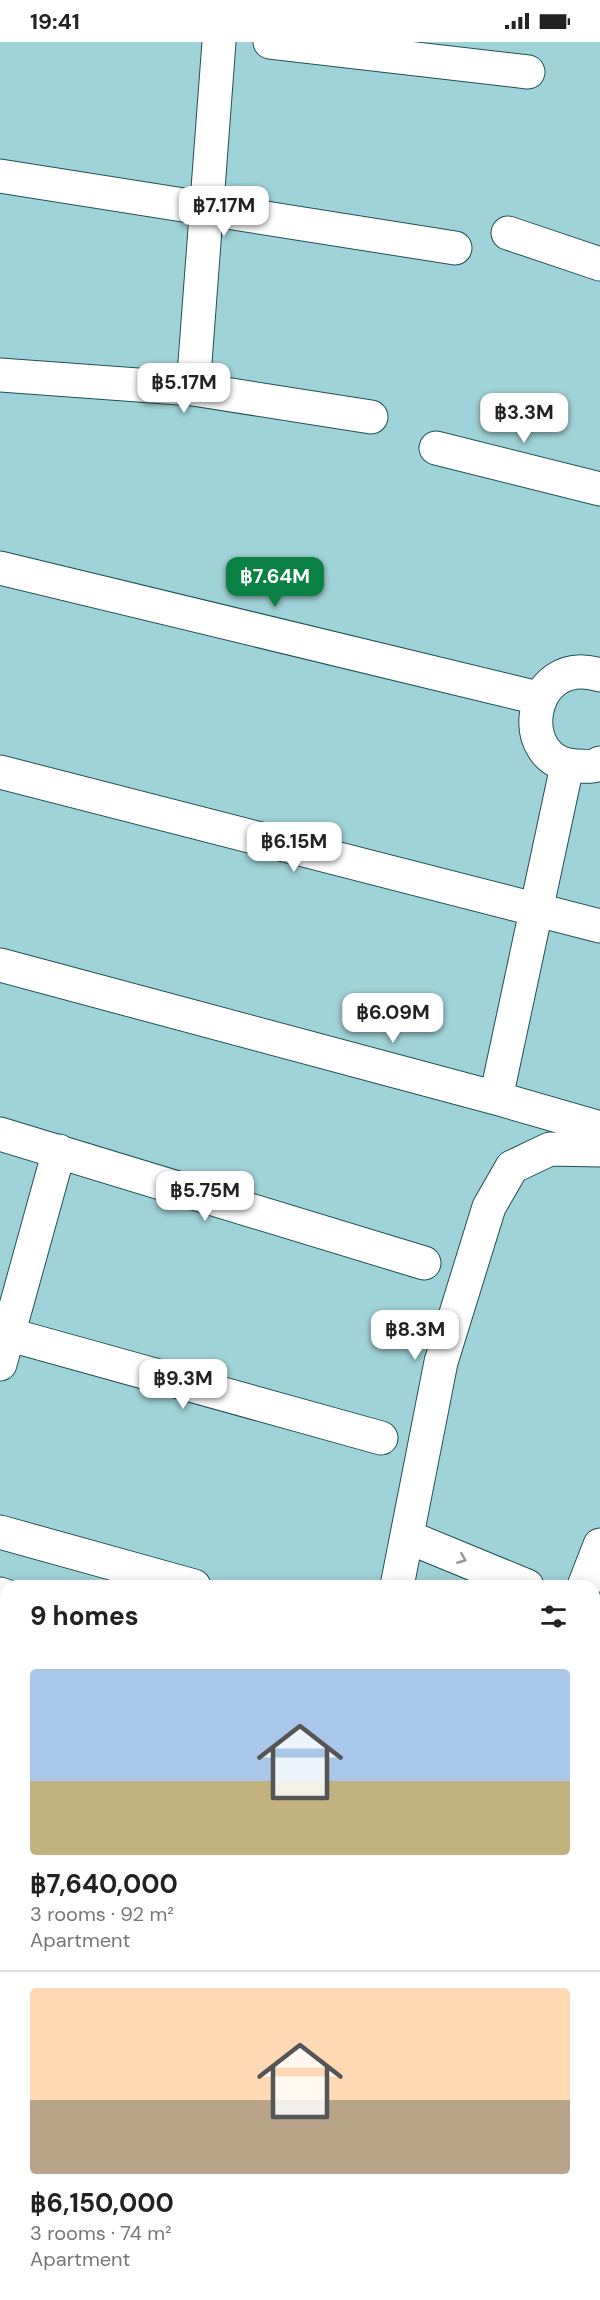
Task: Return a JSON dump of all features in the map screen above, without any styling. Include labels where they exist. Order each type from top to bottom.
[{"type":"street","points":[[193,389],[219,42]]},
{"type":"street","points":[[270,42],[528,72]]},
{"type":"street","points":[[0,176],[455,248]]},
{"type":"street","points":[[508,233],[600,264]]},
{"type":"street","points":[[0,375],[193,389],[371,417]]},
{"type":"street","points":[[436,448],[600,489]]},
{"type":"street","points":[[0,568],[538,698]]},
{"type":"street","points":[[598,668],[557,678],[538,698],[534,725],[544,750],[567,766],[600,764]]},
{"type":"street","points":[[496,1098],[567,766]]},
{"type":"street","points":[[0,772],[600,926]]},
{"type":"street","points":[[0,965],[600,1128]]},
{"type":"street","points":[[0,1134],[423,1263]]},
{"type":"street","points":[[398,1580],[441,1362],[489,1207],[512,1167],[550,1149],[600,1150]]},
{"type":"street","points":[[59,1151],[3,1343],[381,1438]]},
{"type":"street","points":[[0,1532],[172,1580]]},
{"type":"street","points":[[408,1537],[512,1580]]},
{"type":"street","points":[[586,1580],[600,1545]]}]
